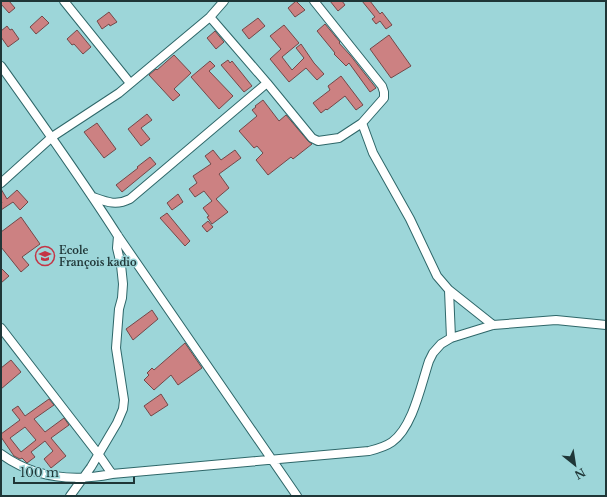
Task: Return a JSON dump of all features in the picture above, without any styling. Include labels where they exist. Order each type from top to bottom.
[{"type":"street","points":[[64,1],[130,84]]},
{"type":"street","points":[[1,183],[52,137],[119,93],[210,18],[224,1]]},
{"type":"street","points":[[210,18],[267,83],[312,138],[318,141],[339,138],[362,123],[384,98],[384,92],[382,86],[314,1]]},
{"type":"street","points":[[1,66],[52,137],[118,236],[297,496]]},
{"type":"street","points":[[93,197],[110,203],[122,203],[130,199],[267,83]]},
{"type":"street","points":[[362,123],[373,153],[410,219],[437,276],[448,290],[493,325]]},
{"type":"street","points":[[70,496],[99,455],[123,409],[124,400],[116,348],[123,284],[117,248],[118,236]]},
{"type":"street","points":[[448,290],[451,338]]},
{"type":"street","points":[[1,454],[12,462],[28,470],[49,475],[82,478],[369,451],[392,443],[401,434],[411,418],[429,361],[441,344],[451,338],[493,325],[556,320],[606,324]]},
{"type":"street","points":[[1,328],[112,474]]},
{"type":"building","points":[[1,1],[9,1],[15,8],[9,13],[1,4]]},
{"type":"building","points":[[296,1],[305,10],[295,17],[288,8]]},
{"type":"building","points":[[330,1],[342,1],[345,5],[338,11]]},
{"type":"building","points":[[362,1],[370,1],[380,14],[382,12],[392,25],[386,29],[380,21],[376,24],[372,19],[375,17]]},
{"type":"building","points":[[109,12],[117,22],[110,26],[109,24],[102,29],[97,21]]},
{"type":"building","points":[[42,16],[49,23],[36,34],[30,27]]},
{"type":"building","points":[[258,18],[265,26],[249,39],[242,30]]},
{"type":"building","points":[[325,24],[376,88],[370,92],[349,63],[346,66],[334,54],[335,53],[317,31]]},
{"type":"building","points":[[284,25],[299,43],[282,57],[292,70],[304,58],[296,48],[301,44],[314,63],[324,74],[317,80],[306,68],[289,82],[270,59],[281,49],[270,36]]},
{"type":"building","points":[[7,26],[10,30],[12,29],[19,39],[8,47],[1,37],[1,31]]},
{"type":"building","points":[[77,30],[91,47],[83,54],[67,39]]},
{"type":"building","points":[[215,31],[224,42],[216,49],[207,38]]},
{"type":"building","points":[[389,35],[411,66],[391,78],[370,49]]},
{"type":"building","points":[[174,55],[191,73],[174,89],[180,95],[173,101],[149,75]]},
{"type":"building","points":[[228,60],[230,63],[232,61],[252,86],[244,92],[221,65]]},
{"type":"building","points":[[210,61],[215,66],[209,71],[233,96],[219,109],[191,77]]},
{"type":"building","points":[[341,76],[363,105],[356,110],[345,96],[321,113],[313,103],[330,90],[328,86]]},
{"type":"building","points":[[263,100],[279,121],[286,115],[312,144],[293,159],[291,157],[268,175],[256,160],[263,153],[257,146],[254,148],[239,131],[257,116],[252,110]]},
{"type":"building","points":[[147,114],[152,120],[141,128],[150,139],[141,146],[128,129]]},
{"type":"building","points":[[97,123],[116,149],[104,158],[84,132]]},
{"type":"building","points":[[213,150],[221,160],[235,150],[241,158],[219,174],[229,188],[216,199],[228,212],[212,224],[207,217],[209,216],[203,208],[212,201],[204,191],[195,197],[189,189],[197,183],[193,176],[211,164],[205,156]]},
{"type":"building","points":[[150,157],[156,164],[122,192],[116,185]]},
{"type":"building","points":[[1,189],[7,199],[17,190],[28,202],[20,210],[13,202],[1,210]]},
{"type":"building","points":[[178,194],[183,202],[172,210],[167,203]]},
{"type":"building","points":[[167,213],[190,241],[185,246],[160,218]]},
{"type":"building","points":[[21,217],[40,244],[22,257],[29,265],[21,272],[1,247],[1,232]]},
{"type":"building","points":[[208,221],[213,227],[207,232],[202,226]]},
{"type":"building","points":[[1,268],[9,276],[1,283]]},
{"type":"building","points":[[152,310],[158,319],[133,340],[126,329]]},
{"type":"building","points":[[185,343],[202,368],[178,385],[171,375],[154,390],[144,380],[149,375],[147,373],[152,368],[154,370]]},
{"type":"building","points":[[11,360],[21,372],[1,389],[1,368]]},
{"type":"building","points":[[161,394],[168,405],[151,416],[144,406]]},
{"type":"building","points":[[49,399],[54,405],[34,419],[45,432],[64,418],[69,425],[51,438],[66,456],[51,468],[44,459],[53,451],[45,441],[31,452],[35,457],[27,463],[22,458],[20,459],[14,456],[1,437],[1,434],[20,420],[12,410],[18,406],[25,416]],"holes":[[[25,427],[36,440],[21,452],[10,438]]]},
{"type":"place","name":"Ecole François kadio","points":[[45,256]]}]
